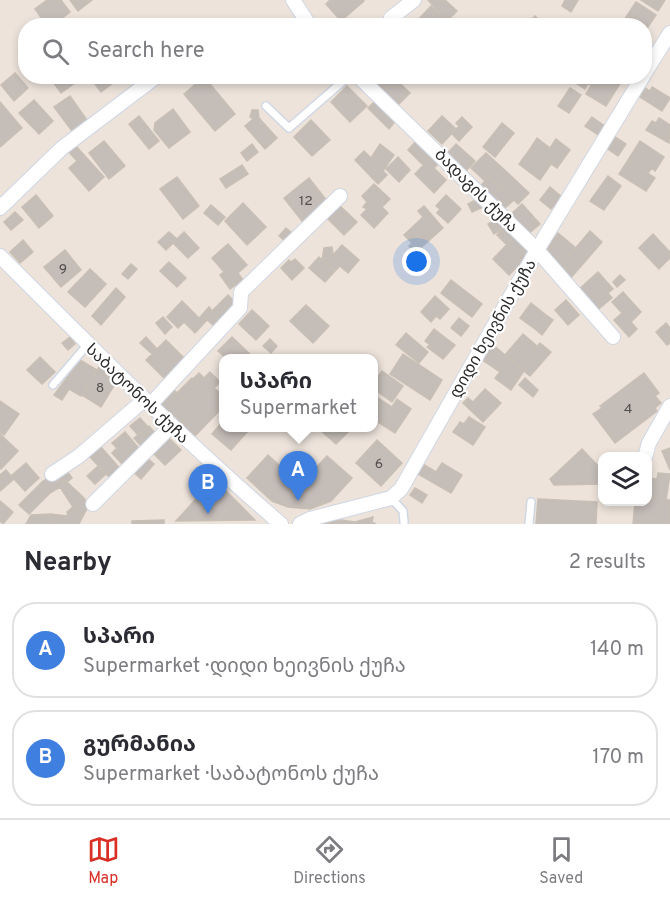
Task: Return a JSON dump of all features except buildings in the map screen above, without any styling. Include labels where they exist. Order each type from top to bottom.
[{"type":"street","points":[[293,0],[305,18]]},
{"type":"street","points":[[391,18],[414,0]]},
{"type":"street","name":"დიდი ხეივნის ქუჩა","points":[[652,62],[670,33]]},
{"type":"street","points":[[0,208],[63,148],[147,84]]},
{"type":"street","name":"ბადაგის ქუჩა","points":[[366,84],[537,250],[613,337]]},
{"type":"street","name":"დიდი ხეივნის ქუჩა","points":[[391,498],[400,489],[537,250],[638,84]]},
{"type":"street","points":[[52,474],[80,456],[147,402],[240,308],[241,292],[340,196]]},
{"type":"street","name":"საბატონოს ქუჩა","points":[[0,256],[171,426],[281,524]]},
{"type":"street","points":[[646,452],[670,406]]},
{"type":"street","points":[[93,504],[171,426]]},
{"type":"street","points":[[300,524],[391,498]]},
{"type":"lane","points":[[266,106],[289,128],[340,84]]},
{"type":"lane","points":[[53,385],[88,344]]},
{"type":"lane","points":[[391,498],[403,511],[404,522]]},
{"type":"lane","points":[[529,524],[531,502]]},
{"type":"place","name":"სპარი","points":[[298,501]]},
{"type":"place","name":"გურმანია","points":[[208,514]]}]
